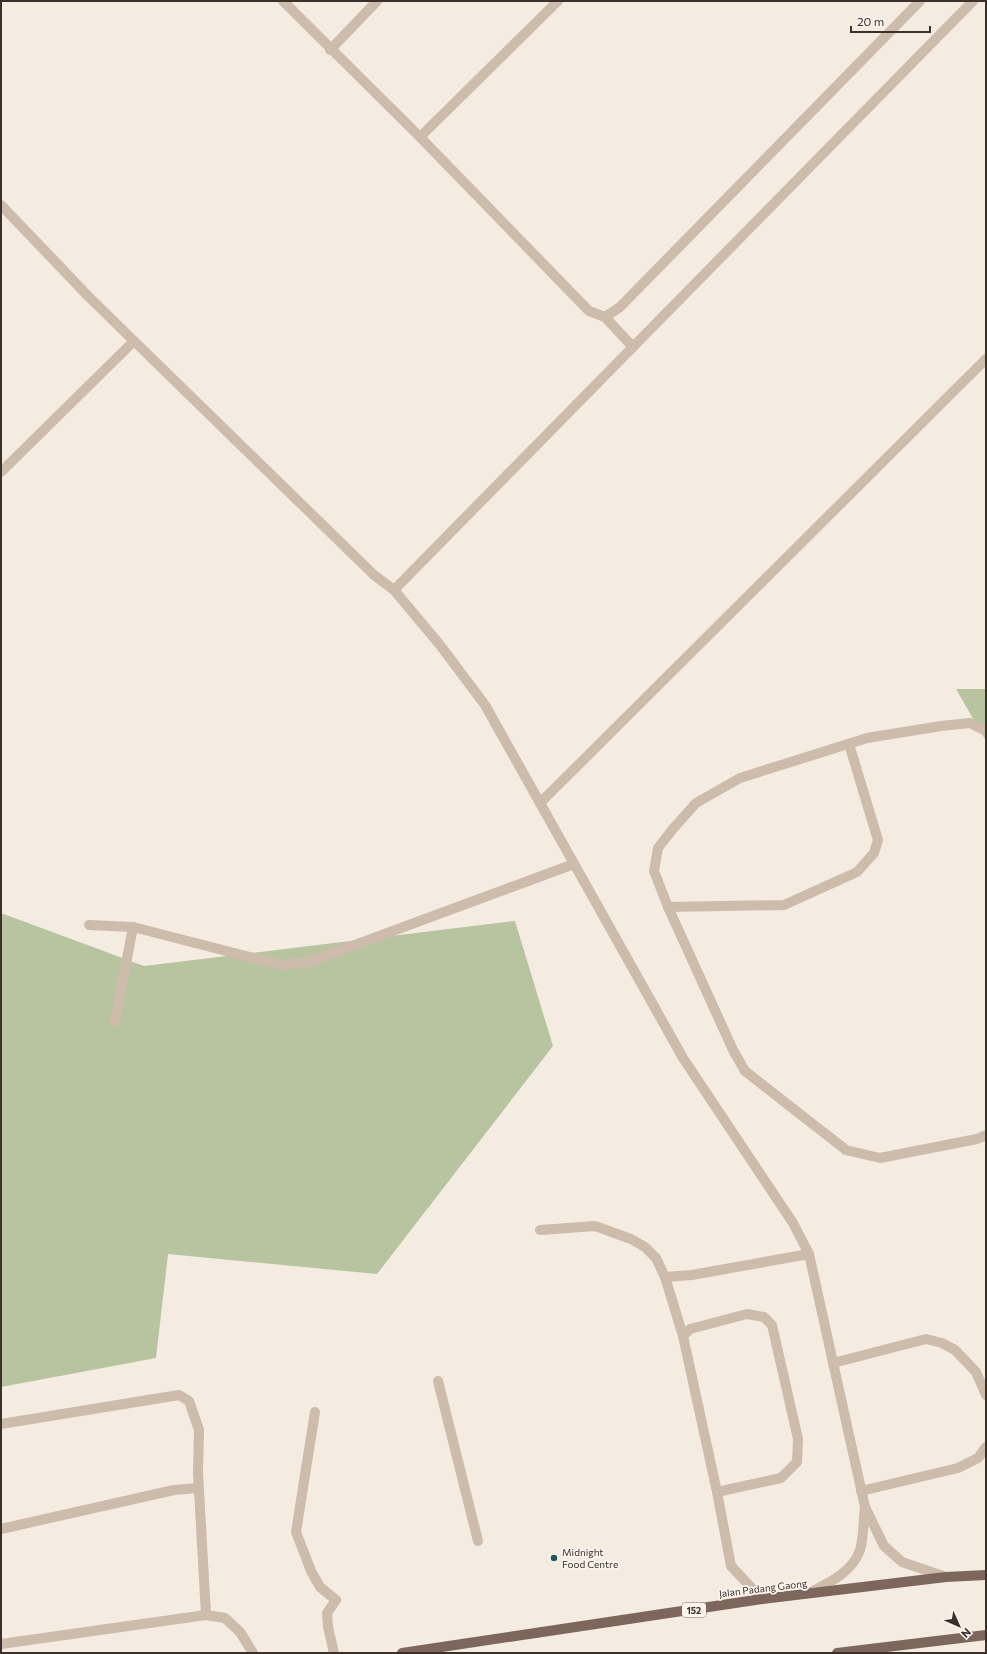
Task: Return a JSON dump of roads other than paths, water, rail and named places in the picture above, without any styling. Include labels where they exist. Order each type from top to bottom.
[{"type":"main road","name":"Jalan Padang Gaong","points":[[402,1653],[762,1599],[946,1577],[986,1575]]},
{"type":"main road","points":[[837,1653],[986,1635]]},
{"type":"street","points":[[283,1],[330,50],[420,137],[589,311],[605,317],[633,347]]},
{"type":"street","points":[[330,50],[378,1]]},
{"type":"street","points":[[420,137],[558,1]]},
{"type":"street","points":[[605,317],[620,308],[920,1]]},
{"type":"street","points":[[394,590],[973,1]]},
{"type":"street","points":[[1,205],[88,296],[374,575],[394,590],[440,645],[484,705],[683,1058],[793,1223],[809,1254],[865,1507],[884,1546],[902,1562],[946,1577]]},
{"type":"street","points":[[1,472],[134,341]]},
{"type":"street","points":[[540,803],[986,359]]},
{"type":"street","points":[[986,731],[970,723],[941,726],[867,738],[740,778],[696,803],[658,848],[654,871],[668,907],[732,1050],[746,1071],[846,1150],[880,1158],[947,1146],[977,1139],[986,1135]]},
{"type":"street","points":[[668,907],[784,905],[857,872],[874,852],[878,840],[850,744]]},
{"type":"street","points":[[89,925],[133,927],[281,965],[309,962],[574,864]]},
{"type":"street","points":[[115,1021],[133,927]]},
{"type":"street","points":[[540,1230],[595,1226],[631,1239],[646,1247],[656,1258],[664,1277],[683,1336],[717,1492],[731,1566],[762,1599]]},
{"type":"street","points":[[664,1277],[692,1275],[809,1254]]},
{"type":"street","points":[[683,1336],[690,1328],[747,1314],[764,1316],[772,1325],[798,1439],[797,1462],[781,1478],[717,1492]]},
{"type":"street","points":[[833,1363],[926,1339],[942,1343],[955,1350],[976,1372],[986,1395]]},
{"type":"street","points":[[438,1381],[478,1541]]},
{"type":"street","points":[[1,1424],[179,1395],[189,1401],[199,1430],[198,1488],[206,1615]]},
{"type":"street","points":[[315,1412],[296,1532],[311,1571],[320,1587],[336,1600],[328,1613],[328,1627],[334,1653]]},
{"type":"street","points":[[861,1491],[958,1468],[978,1458],[986,1447]]},
{"type":"street","points":[[1,1529],[174,1490],[198,1488]]},
{"type":"street","points":[[803,1595],[829,1583],[850,1566],[860,1551],[865,1507]]},
{"type":"street","points":[[1,1644],[206,1615],[225,1618],[240,1632],[253,1653]]},
{"type":"place","name":"Midnight Food Centre","points":[[554,1558]]}]
